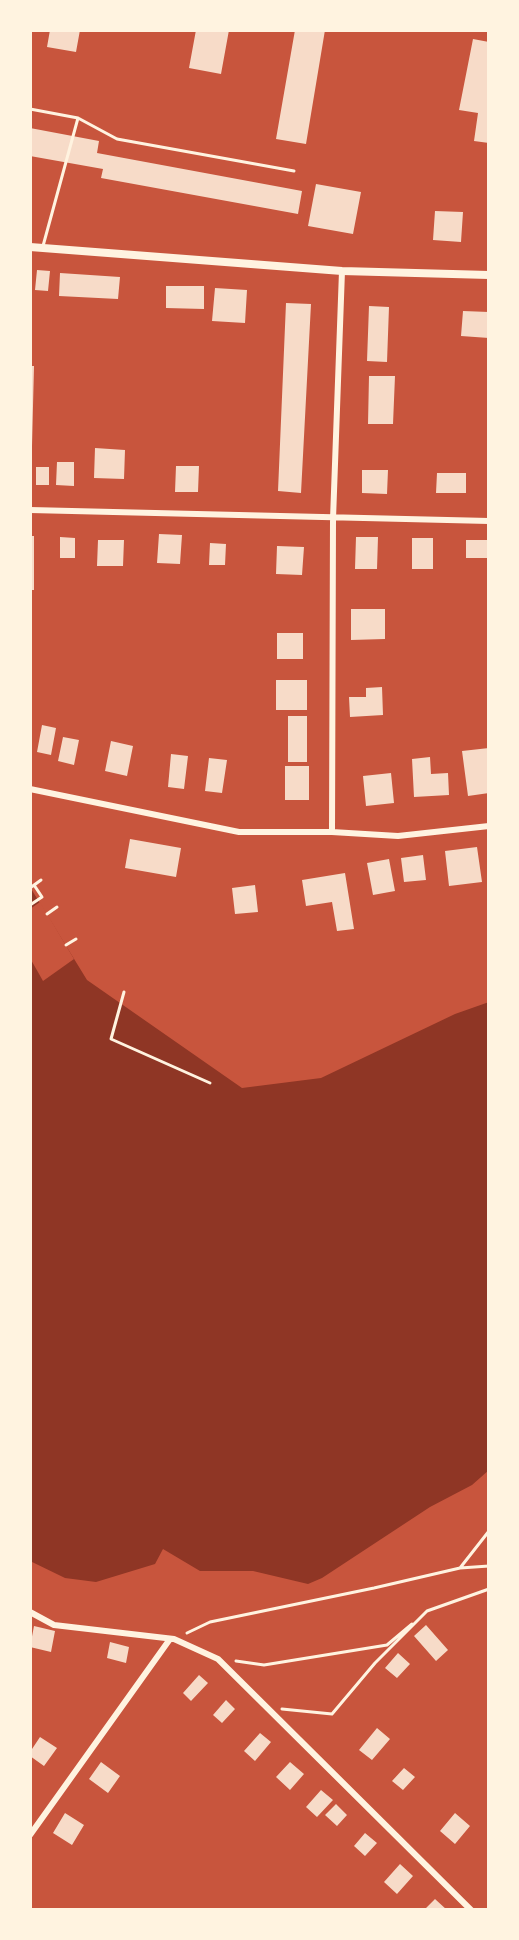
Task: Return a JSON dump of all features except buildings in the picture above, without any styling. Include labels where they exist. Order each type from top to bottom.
[{"type":"street","points":[[30,247],[342,271],[489,275]]},
{"type":"street","points":[[332,832],[333,519],[342,271]]},
{"type":"street","points":[[30,510],[489,521]]},
{"type":"street","points":[[30,789],[239,832],[332,832],[398,836],[489,826]]},
{"type":"street","points":[[30,1612],[54,1625],[172,1639],[218,1659],[471,1910]]},
{"type":"street","points":[[30,1835],[172,1639]]},
{"type":"lane","points":[[30,109],[78,118],[117,139],[294,171]]},
{"type":"lane","points":[[42,248],[78,118]]},
{"type":"path","points":[[30,905],[42,897],[32,886],[41,880]]},
{"type":"path","points":[[47,914],[57,907]]},
{"type":"path","points":[[66,945],[76,939]]},
{"type":"path","points":[[124,992],[111,1039],[210,1083]]},
{"type":"path","points":[[460,1568],[489,1531]]},
{"type":"path","points":[[172,1639],[210,1622],[460,1568],[489,1566]]},
{"type":"path","points":[[218,1659],[264,1665],[387,1645],[427,1611],[489,1588]]},
{"type":"path","points":[[266,1708],[332,1714],[375,1664],[427,1611]]},
{"type":"shaded area","points":[[30,887],[87,980],[242,1088],[321,1078],[455,1014],[489,1002],[489,1470],[472,1485],[430,1507],[322,1578],[308,1584],[253,1571],[200,1571],[163,1549],[155,1564],[96,1582],[65,1578],[30,1561]]},
{"type":"pier","points":[[40,902],[74,959],[43,981],[30,958],[30,909]]}]
